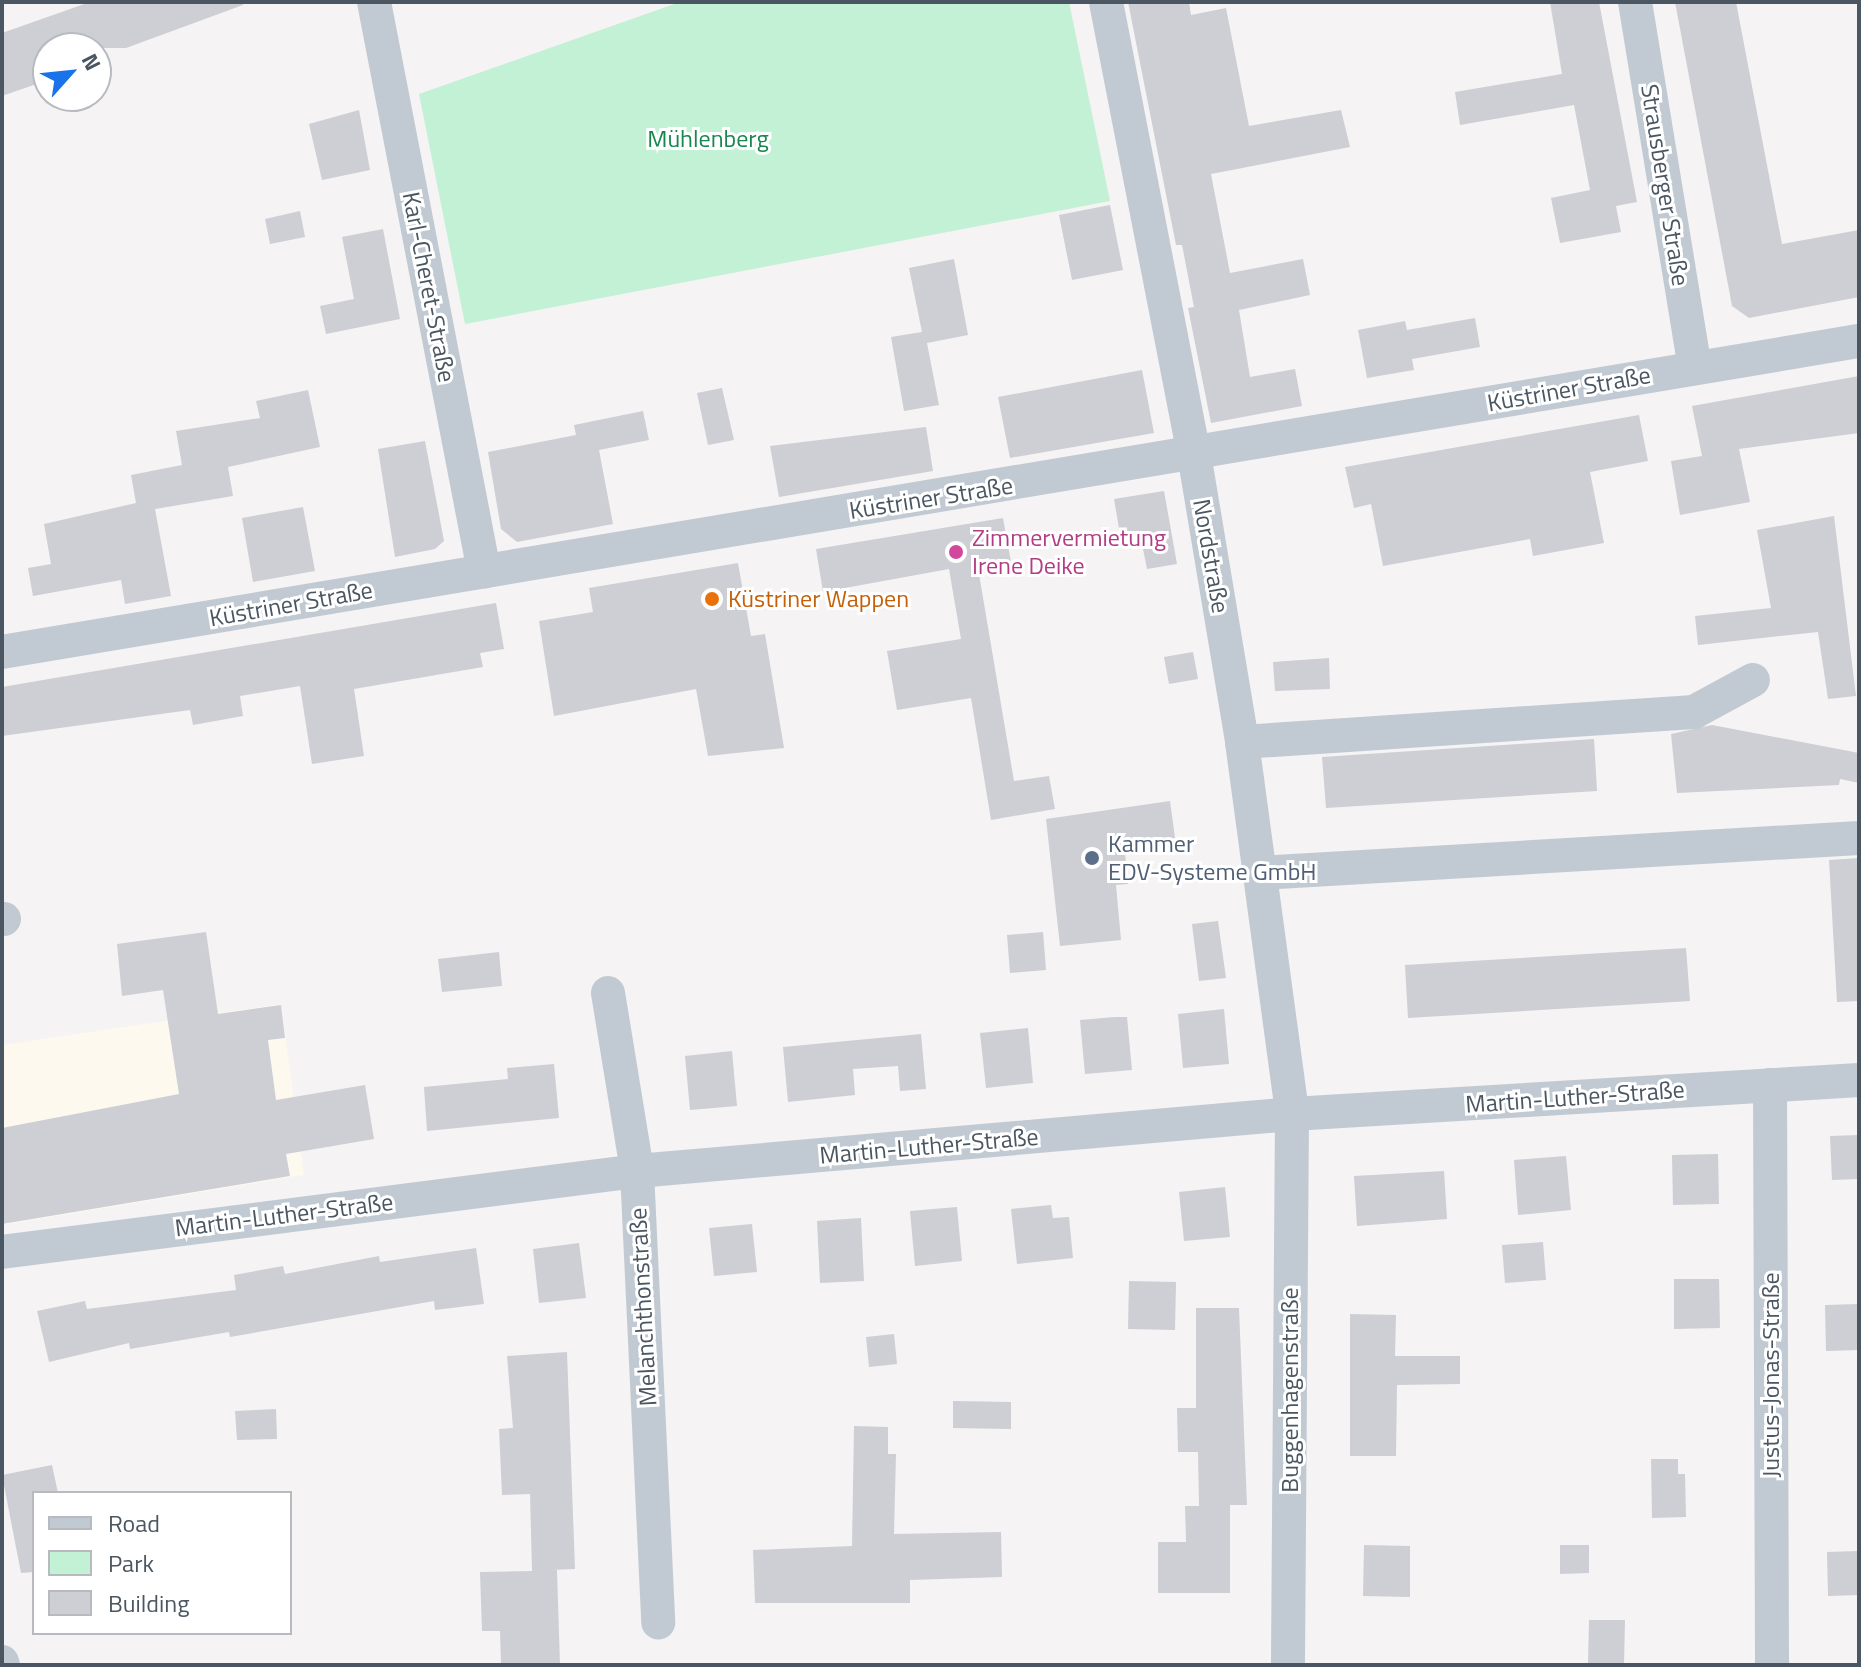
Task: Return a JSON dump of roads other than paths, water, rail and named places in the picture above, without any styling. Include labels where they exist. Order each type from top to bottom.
[{"type":"street","name":"Karl-Cheret-Straße","points":[[374,2],[484,571]]},
{"type":"street","name":"Nordstraße","points":[[1106,2],[1194,454],[1242,742],[1292,1114]]},
{"type":"street","name":"Strausberger Straße","points":[[1635,2],[1695,367]]},
{"type":"street","name":"Küstriner Straße","points":[[2,652],[1859,341]]},
{"type":"street","points":[[1242,742],[1694,712],[1753,680]]},
{"type":"street","points":[[1259,873],[1859,838]]},
{"type":"street","name":"Melanchthonstraße","points":[[608,993],[637,1171],[658,1623]]},
{"type":"street","name":"Martin-Luther-Straße","points":[[2,1252],[637,1171],[1292,1114],[1859,1080]]},
{"type":"street","name":"Justus-Jonas-Straße","points":[[1770,1085],[1772,1665]]},
{"type":"street","name":"Buggenhagenstraße","points":[[1288,1665],[1292,1114]]},
{"type":"place","name":"Zimmervermietung Irene Deike","points":[[956,552]]},
{"type":"place","name":"Küstriner Wappen","points":[[712,599]]},
{"type":"place","name":"Kammer EDV-Systeme GmbH","points":[[1092,858]]},
{"type":"park label","name":"Mühlenberg","points":[[708,139]]}]
